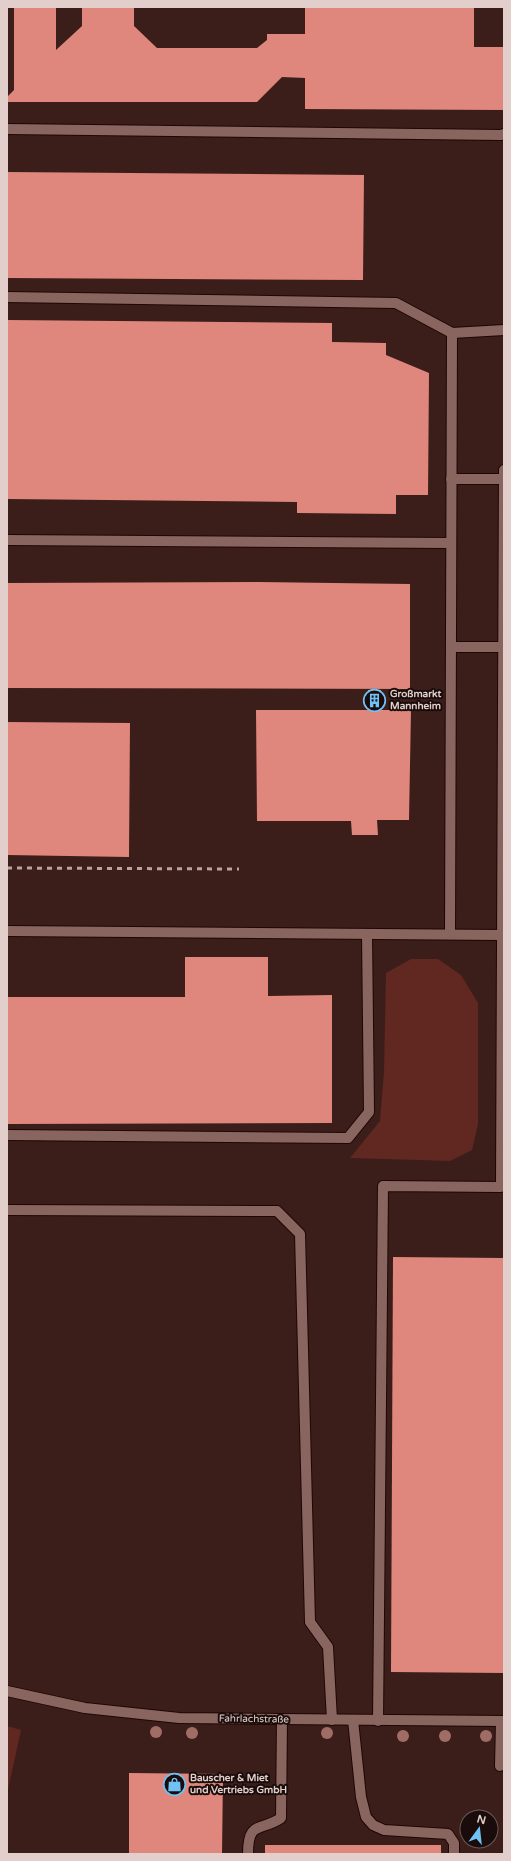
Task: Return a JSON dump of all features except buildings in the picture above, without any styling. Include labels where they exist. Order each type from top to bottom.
[{"type":"street","points":[[7,129],[477,135],[504,134]]},
{"type":"street","points":[[7,297],[396,303],[452,332],[504,330]]},
{"type":"street","points":[[450,934],[452,332]]},
{"type":"street","points":[[378,1721],[383,1186],[502,1187],[504,470]]},
{"type":"street","points":[[451,479],[504,479]]},
{"type":"street","points":[[7,540],[451,543]]},
{"type":"street","points":[[451,647],[504,647]]},
{"type":"street","points":[[7,931],[502,935]]},
{"type":"street","points":[[7,1135],[348,1138],[369,1112],[367,934]]},
{"type":"street","points":[[7,1210],[277,1211],[300,1234],[310,1622],[328,1648],[332,1720]]},
{"type":"street","name":"Fahrlachstraße","points":[[7,1691],[85,1708],[179,1718],[502,1721]]},
{"type":"street","points":[[248,1854],[248,1839],[256,1827],[281,1818],[282,1720]]},
{"type":"street","points":[[353,1720],[361,1797],[366,1817],[373,1826],[384,1830],[448,1834],[454,1843],[454,1854]]},
{"type":"street","points":[[500,1766],[502,1721]]},
{"type":"shaded area","points":[[411,959],[438,959],[461,975],[478,1003],[478,1124],[472,1150],[450,1161],[350,1158],[380,1121],[384,1071],[386,973]]},
{"type":"shaded area","points":[[7,1726],[21,1730],[7,1794]]},
{"type":"railway","points":[[7,868],[239,869]]},
{"type":"place","name":"Großmarkt Mannheim","points":[[374,700]]},
{"type":"place","name":"Bauscher & Miet und Vertriebs GmbH","points":[[175,1784]]}]
